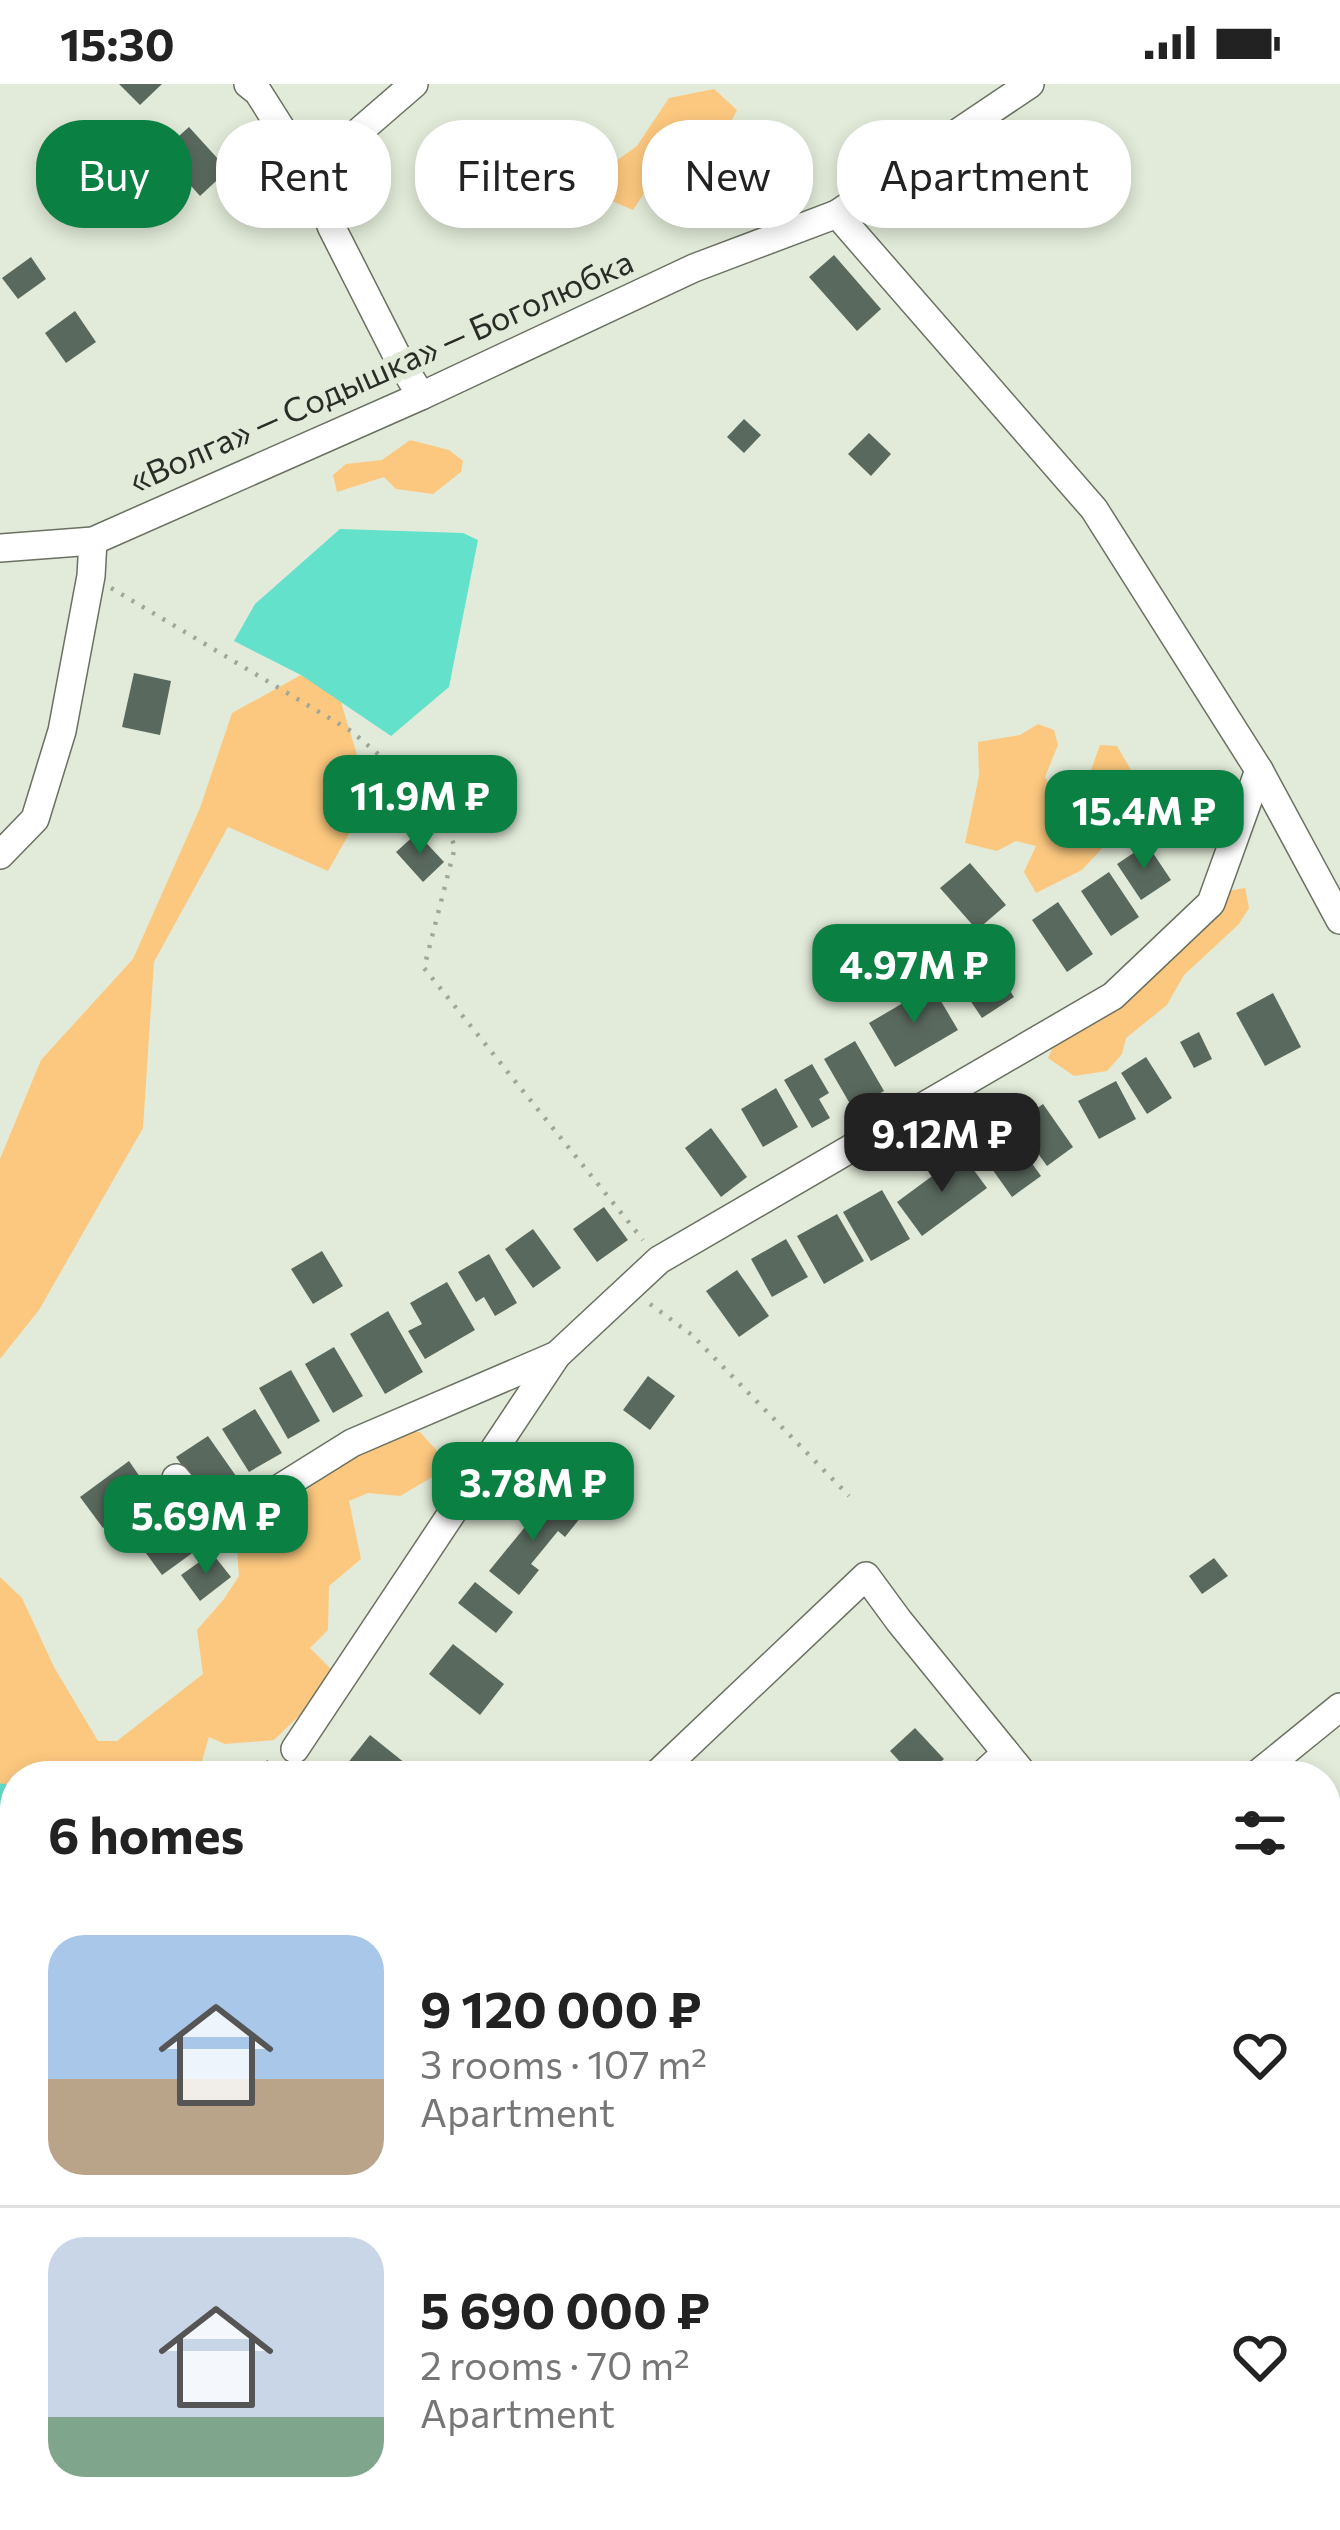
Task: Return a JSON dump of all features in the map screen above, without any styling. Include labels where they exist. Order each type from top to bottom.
[{"type":"street","points":[[248,84],[276,120]]},
{"type":"street","points":[[372,120],[414,84]]},
{"type":"street","name":"«Волга» — Содышка» — Боголюбка","points":[[977,120],[1030,84]]},
{"type":"street","name":"«Волга» — Содышка» — Боголюбка","points":[[0,548],[93,541],[421,396],[694,268],[837,214]]},
{"type":"street","points":[[332,228],[421,396]]},
{"type":"street","points":[[849,228],[1094,509],[1258,770],[1340,920]]},
{"type":"street","points":[[0,856],[34,819],[62,731],[91,576],[93,541]]},
{"type":"street","points":[[295,1749],[557,1354],[651,1268],[1113,996],[1211,903],[1258,770]]},
{"type":"street","points":[[176,1478],[202,1509],[230,1519],[352,1443],[557,1354]]},
{"type":"street","points":[[671,1761],[866,1576],[1013,1761]]},
{"type":"street","points":[[1273,1761],[1340,1707]]},
{"type":"street","points":[[997,1761],[1006,1753]]},
{"type":"path","points":[[91,576],[351,731],[437,804],[455,847],[424,968],[651,1268],[649,1303],[692,1335],[849,1496]]},
{"type":"shaded area","points":[[714,89],[737,110],[732,120],[654,120],[669,98]]},
{"type":"shaded area","points":[[642,138],[642,196],[633,210],[618,204],[618,159]]},
{"type":"shaded area","points":[[410,440],[449,450],[463,461],[461,472],[433,494],[396,489],[384,477],[337,492],[333,475],[346,464],[382,460]]},
{"type":"shaded area","points":[[301,675],[340,699],[370,797],[328,871],[228,827],[154,962],[143,1128],[39,1310],[0,1359],[0,1159],[41,1060],[133,959],[200,808],[232,713]]},
{"type":"shaded area","points":[[1038,724],[1054,730],[1058,745],[1045,777],[1058,800],[1068,804],[1081,798],[1100,745],[1117,746],[1141,787],[1143,804],[1082,870],[1036,893],[1024,872],[1036,846],[1016,841],[997,851],[965,843],[979,776],[978,742],[1020,735]]},
{"type":"shaded area","points":[[1245,888],[1249,908],[1239,924],[1184,975],[1167,1005],[1126,1038],[1122,1054],[1107,1071],[1074,1076],[1048,1058],[1054,1045],[1228,891]]},
{"type":"shaded area","points":[[420,1432],[438,1452],[467,1457],[465,1471],[434,1476],[400,1496],[368,1493],[349,1501],[361,1559],[329,1586],[328,1630],[310,1648],[333,1671],[329,1687],[274,1740],[225,1744],[209,1737],[202,1761],[0,1761],[0,1577],[22,1598],[54,1667],[98,1741],[117,1741],[203,1674],[197,1630],[239,1576],[237,1550],[281,1530],[290,1504],[347,1457],[378,1442]]},
{"type":"water","points":[[340,529],[463,533],[478,540],[449,687],[391,736],[301,675],[234,641],[255,604]]},
{"type":"building","points":[[119,84],[162,84],[140,105]]},
{"type":"building","points":[[192,130],[216,157],[216,181],[200,196],[192,187]]},
{"type":"building","points":[[834,255],[881,309],[857,331],[809,277]]},
{"type":"building","points":[[31,257],[46,279],[18,299],[2,278]]},
{"type":"building","points":[[75,311],[96,342],[66,363],[45,333]]},
{"type":"building","points":[[744,419],[761,435],[744,453],[727,437]]},
{"type":"building","points":[[869,433],[891,454],[871,476],[848,454]]},
{"type":"building","points":[[134,673],[171,681],[160,735],[122,727]]},
{"type":"building","points":[[417,833],[444,862],[423,882],[396,852]]},
{"type":"building","points":[[1147,844],[1171,880],[1141,900],[1117,864]]},
{"type":"building","points":[[970,863],[1006,905],[977,930],[940,888]]},
{"type":"building","points":[[1109,872],[1139,917],[1111,936],[1081,891]]},
{"type":"building","points":[[1058,902],[1093,954],[1067,972],[1032,920]]},
{"type":"building","points":[[987,956],[1014,997],[982,1018],[955,978]]},
{"type":"building","points":[[932,986],[958,1030],[895,1067],[869,1023]]},
{"type":"building","points":[[1273,993],[1301,1047],[1265,1066],[1236,1013]]},
{"type":"building","points":[[1199,1032],[1212,1059],[1194,1068],[1180,1042]]},
{"type":"building","points":[[855,1041],[884,1091],[853,1109],[824,1059]]},
{"type":"building","points":[[1146,1057],[1172,1098],[1147,1114],[1121,1073]]},
{"type":"building","points":[[812,1064],[829,1093],[819,1099],[830,1118],[812,1128],[784,1080]]},
{"type":"building","points":[[1116,1081],[1136,1119],[1099,1139],[1078,1101]]},
{"type":"building","points":[[776,1088],[798,1127],[763,1147],[741,1109]]},
{"type":"building","points":[[1043,1104],[1073,1147],[1047,1166],[1016,1123]]},
{"type":"building","points":[[711,1128],[747,1177],[721,1197],[685,1148]]},
{"type":"building","points":[[1003,1134],[1011,1145],[1016,1141],[1041,1176],[1012,1197],[980,1152]]},
{"type":"building","points":[[962,1154],[987,1188],[922,1236],[897,1202]]},
{"type":"building","points":[[882,1190],[910,1239],[871,1261],[843,1212]]},
{"type":"building","points":[[604,1207],[628,1240],[597,1262],[573,1229]]},
{"type":"building","points":[[837,1214],[864,1261],[824,1284],[797,1236]]},
{"type":"building","points":[[533,1229],[561,1268],[533,1288],[505,1249]]},
{"type":"building","points":[[786,1239],[808,1277],[772,1297],[751,1259]]},
{"type":"building","points":[[322,1251],[343,1286],[313,1304],[291,1269]]},
{"type":"building","points":[[489,1254],[517,1303],[495,1316],[484,1297],[476,1302],[458,1272]]},
{"type":"building","points":[[737,1270],[769,1316],[739,1337],[706,1291]]},
{"type":"building","points":[[447,1282],[475,1330],[425,1359],[408,1331],[422,1324],[410,1303]]},
{"type":"building","points":[[388,1311],[423,1372],[385,1394],[350,1334]]},
{"type":"building","points":[[334,1347],[363,1396],[333,1413],[305,1364]]},
{"type":"building","points":[[291,1370],[320,1421],[288,1439],[259,1388]]},
{"type":"building","points":[[648,1376],[675,1396],[650,1430],[623,1410]]},
{"type":"building","points":[[255,1409],[282,1453],[249,1472],[222,1429]]},
{"type":"building","points":[[208,1436],[236,1476],[204,1497],[176,1457]]},
{"type":"building","points":[[572,1449],[607,1478],[593,1496],[557,1467]]},
{"type":"building","points":[[129,1461],[151,1493],[103,1528],[80,1497]]},
{"type":"building","points":[[552,1494],[581,1517],[565,1537],[558,1531],[531,1564],[539,1570],[519,1595],[489,1571]]},
{"type":"building","points":[[180,1516],[202,1546],[162,1575],[140,1545]]},
{"type":"building","points":[[212,1553],[231,1577],[200,1601],[181,1575]]},
{"type":"building","points":[[1214,1558],[1228,1576],[1202,1594],[1189,1576]]},
{"type":"building","points":[[475,1582],[513,1612],[496,1633],[458,1603]]},
{"type":"building","points":[[453,1644],[504,1684],[480,1715],[429,1674]]},
{"type":"building","points":[[915,1728],[944,1759],[899,1761],[890,1751]]},
{"type":"building","points":[[370,1735],[402,1761],[349,1761]]}]
